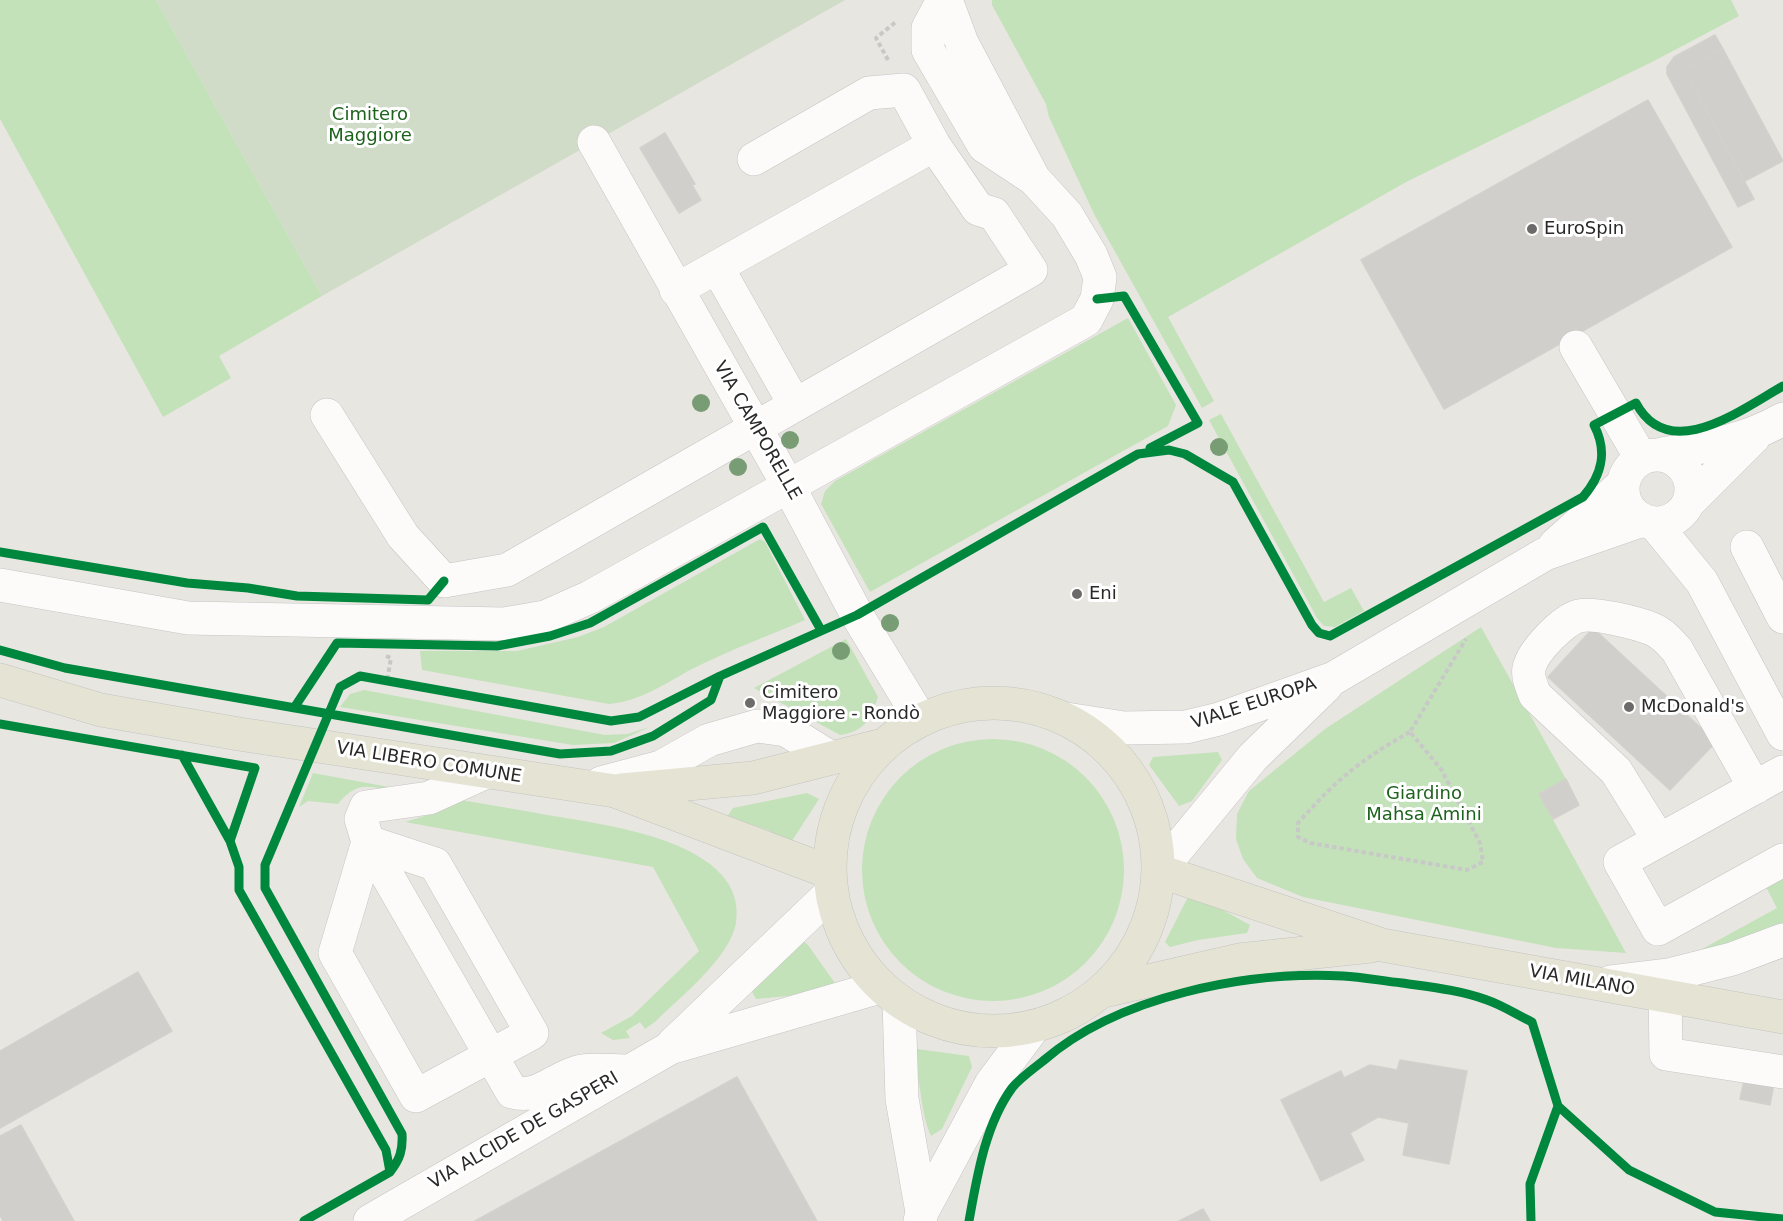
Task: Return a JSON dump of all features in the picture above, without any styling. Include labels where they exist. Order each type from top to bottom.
[{"type":"main road","name":"VIA LIBERO COMUNE","points":[[0,680],[102,710]]},
{"type":"main road","name":"VIA LIBERO COMUNE","points":[[0,703],[102,710],[601,789],[753,778],[884,746]]},
{"type":"main road","points":[[993,703],[1031,706],[1066,719],[1105,745],[1135,781],[1154,824],[1159,871],[1152,915],[1134,956],[1104,990],[1071,1014],[1033,1028],[986,1032],[940,1023],[889,995],[847,944],[830,883],[834,825],[853,782],[884,746],[921,720],[956,707],[993,703]]},
{"type":"main road","name":"VIA LIBERO COMUNE","points":[[601,789],[830,883]]},
{"type":"main road","name":"VIA MILANO","points":[[1159,871],[1382,945],[1783,1017]]},
{"type":"main road","name":"VIA MILANO","points":[[1104,990],[1239,960],[1382,945]]},
{"type":"street","points":[[0,585],[188,618],[504,624],[545,616],[590,597],[1086,320],[1097,299],[1100,277],[1091,255],[1067,215],[1034,179],[962,43],[945,0]]},
{"type":"street","points":[[327,415],[403,536],[444,581],[507,570],[1031,270],[994,214],[978,209],[934,146],[904,90],[869,93],[754,159]]},
{"type":"street","name":"VIA CAMPORELLE","points":[[594,142],[789,487],[857,615],[921,720]]},
{"type":"street","points":[[676,290],[934,146]]},
{"type":"street","points":[[717,267],[795,405]]},
{"type":"street","points":[[1576,347],[1642,466]]},
{"type":"street","points":[[1642,466],[1711,447],[1770,426]]},
{"type":"street","points":[[1687,505],[1770,426]]},
{"type":"street","points":[[1642,466],[1672,457],[1686,469],[1692,490],[1687,505],[1702,582]]},
{"type":"street","points":[[1642,466],[1627,505],[1634,514],[1649,522],[1702,582],[1783,734]]},
{"type":"street","name":"VIALE EUROPA","points":[[1066,719],[1124,728],[1186,727],[1219,719],[1334,678],[1545,554],[1642,466]]},
{"type":"street","name":"VIALE EUROPA","points":[[1545,554],[1649,522],[1666,522],[1687,505]]},
{"type":"street","points":[[1748,547],[1783,617]]},
{"type":"street","points":[[1659,840],[1616,771],[1535,695],[1529,668],[1541,647],[1566,621],[1581,615],[1600,616],[1653,629],[1666,637],[1769,780],[1620,862],[1658,929],[1783,860]]},
{"type":"street","name":"VIALE EUROPA","points":[[1159,871],[1253,757],[1334,678]]},
{"type":"street","points":[[601,789],[661,767],[709,740],[757,726],[786,730],[831,758]]},
{"type":"street","points":[[484,772],[429,798],[366,807],[362,819],[368,842],[512,1092],[522,1095],[539,1091],[581,1071],[628,1071]]},
{"type":"street","points":[[368,842],[435,864],[532,1033],[416,1096],[335,953],[368,842]]},
{"type":"street","name":"VIA ALCIDE DE GASPERI","points":[[670,1048],[830,883]]},
{"type":"street","points":[[1597,984],[1669,975],[1732,958],[1783,940]]},
{"type":"street","points":[[889,995],[902,1099],[921,1217]]},
{"type":"street","name":"VIA ALCIDE DE GASPERI","points":[[370,1219],[670,1048],[889,995]]},
{"type":"street","points":[[1665,996],[1666,1054],[1783,1072]]},
{"type":"street","points":[[921,1217],[991,1084],[1033,1028]]},
{"type":"path","points":[[1410,732],[1441,769],[1480,843],[1483,862],[1467,870],[1310,843],[1298,837],[1298,823],[1330,786],[1366,757],[1410,732],[1469,635]]},
{"type":"path","points":[[382,655],[391,658],[383,680],[398,683]]},
{"type":"green space","points":[[0,0],[156,0],[322,296],[219,356],[231,378],[163,417],[0,119]]},
{"type":"green space","name":"Cimitero Maggiore","points":[[156,0],[845,0],[322,296]]},
{"type":"green space","points":[[992,0],[1731,0],[1739,16],[1654,61],[1408,181],[1168,317],[1214,401],[1202,408],[1094,214],[1049,117],[1046,104],[992,5]]},
{"type":"green space","points":[[1128,318],[1176,405],[1168,426],[870,592],[821,504],[825,491],[835,481]]},
{"type":"green space","points":[[1221,414],[1324,602],[1351,588],[1364,611],[1335,627],[1324,626],[1317,618],[1209,420]]},
{"type":"green space","points":[[760,539],[765,542],[805,620],[708,661],[643,695],[609,704],[422,670],[420,651],[517,651],[578,637],[604,627]]},
{"type":"green space","name":"Giardino Mahsa Amini","points":[[1481,627],[1566,779],[1539,794],[1626,953],[1556,948],[1303,897],[1257,878],[1243,859],[1236,839],[1237,814],[1249,791],[1325,729]]},
{"type":"green space","points":[[846,639],[878,697],[869,718],[855,731],[840,735],[754,688]]},
{"type":"green space","points":[[364,690],[605,735],[627,734],[650,727],[614,743],[573,745],[340,707],[350,694]]},
{"type":"green space","points":[[980,739],[1006,739],[1031,744],[1055,754],[1086,777],[1109,808],[1119,832],[1124,870],[1119,908],[1109,932],[1086,963],[1055,986],[1031,996],[1006,1001],[980,1001],[955,996],[931,986],[910,972],[891,953],[877,932],[867,908],[862,883],[862,857],[867,832],[877,808],[891,787],[910,768],[931,754],[955,744]]},
{"type":"green space","points":[[1218,752],[1222,760],[1192,801],[1179,806],[1149,765],[1153,757]]},
{"type":"green space","points":[[313,773],[400,789],[399,792],[372,787],[358,788],[345,796],[338,804],[308,801],[299,807]]},
{"type":"green space","points":[[807,793],[819,799],[790,844],[768,830],[727,817],[733,808]]},
{"type":"green space","points":[[454,799],[606,825],[670,842],[698,856],[720,873],[734,896],[736,923],[732,936],[703,976],[656,1021],[645,1029],[640,1022],[626,1031],[630,1038],[613,1040],[601,1033],[632,1016],[699,951],[653,867],[405,822],[431,814]]},
{"type":"green space","points":[[1783,877],[1783,927],[1693,954],[1777,908],[1766,887]]},
{"type":"green space","points":[[1196,895],[1250,925],[1247,933],[1198,940],[1170,947],[1165,942],[1187,899]]},
{"type":"green space","points":[[797,936],[808,945],[837,986],[820,993],[756,999],[751,990]]},
{"type":"green space","points":[[917,1049],[969,1056],[972,1067],[942,1129],[931,1136],[927,1127],[913,1058]]},
{"type":"building","points":[[1715,35],[1723,49],[1684,69],[1754,199],[1738,207],[1667,74],[1667,67],[1674,57]]},
{"type":"building","points":[[1723,49],[1783,161],[1745,181],[1684,69]]},
{"type":"building","points":[[1648,100],[1732,247],[1444,409],[1361,260]]},
{"type":"building","points":[[665,133],[695,184],[692,185],[701,200],[679,213],[640,148]]},
{"type":"building","points":[[1593,628],[1716,742],[1670,790],[1548,677]]},
{"type":"building","points":[[1566,779],[1579,805],[1553,819],[1539,794]]},
{"type":"building","points":[[138,972],[172,1031],[0,1128],[0,1051]]},
{"type":"building","points":[[1400,1060],[1467,1071],[1449,1164],[1403,1155],[1409,1123],[1378,1117],[1350,1133],[1364,1160],[1321,1181],[1281,1100],[1341,1071],[1344,1078],[1370,1065],[1397,1070]]},
{"type":"building","points":[[1748,1062],[1777,1067],[1770,1105],[1740,1099]]},
{"type":"building","points":[[737,1077],[817,1221],[475,1221]]},
{"type":"building","points":[[21,1125],[74,1221],[3,1221],[0,1215],[0,1136]]},
{"type":"building","points":[[1203,1209],[1210,1221],[1179,1221]]},
{"type":"cycle path","points":[[1097,299],[1124,296],[1198,423],[1150,448]]},
{"type":"cycle path","points":[[304,1221],[390,1172],[400,1154],[402,1145],[402,1134],[265,888],[265,865],[340,687],[360,676],[611,721],[639,717],[720,676],[857,615],[1138,454],[1169,450],[1185,454],[1233,482],[1312,625],[1319,633],[1330,636],[1583,497],[1595,480],[1601,463],[1601,445],[1594,425],[1636,403],[1650,421],[1667,430],[1686,431],[1727,418],[1783,386]]},
{"type":"cycle path","points":[[294,708],[337,643],[497,646],[550,636],[590,623],[763,527],[821,630]]},
{"type":"cycle path","points":[[0,552],[187,583],[248,588],[297,596],[428,600],[444,581]]},
{"type":"cycle path","points":[[0,650],[65,668],[560,754],[611,751],[653,736],[711,700],[720,676]]},
{"type":"cycle path","points":[[0,724],[255,768],[230,841]]},
{"type":"cycle path","points":[[182,755],[230,841],[239,867],[239,890],[386,1150],[390,1172]]},
{"type":"cycle path","points":[[969,1221],[983,1152],[1003,1103],[1012,1088],[1023,1077],[1073,1038],[1145,1004],[1185,992],[1266,978],[1305,976],[1350,977],[1456,991],[1504,1007],[1532,1022],[1558,1106],[1629,1170],[1715,1212],[1783,1219]]},
{"type":"cycle path","points":[[1531,1221],[1530,1184],[1558,1106]]},
{"type":"place","name":"EuroSpin","points":[[1532,229]]},
{"type":"place","name":"Eni","points":[[1077,594]]},
{"type":"place","name":"Cimitero Maggiore - Rondò","points":[[750,703]]},
{"type":"place","name":"McDonald's","points":[[1629,707]]}]
